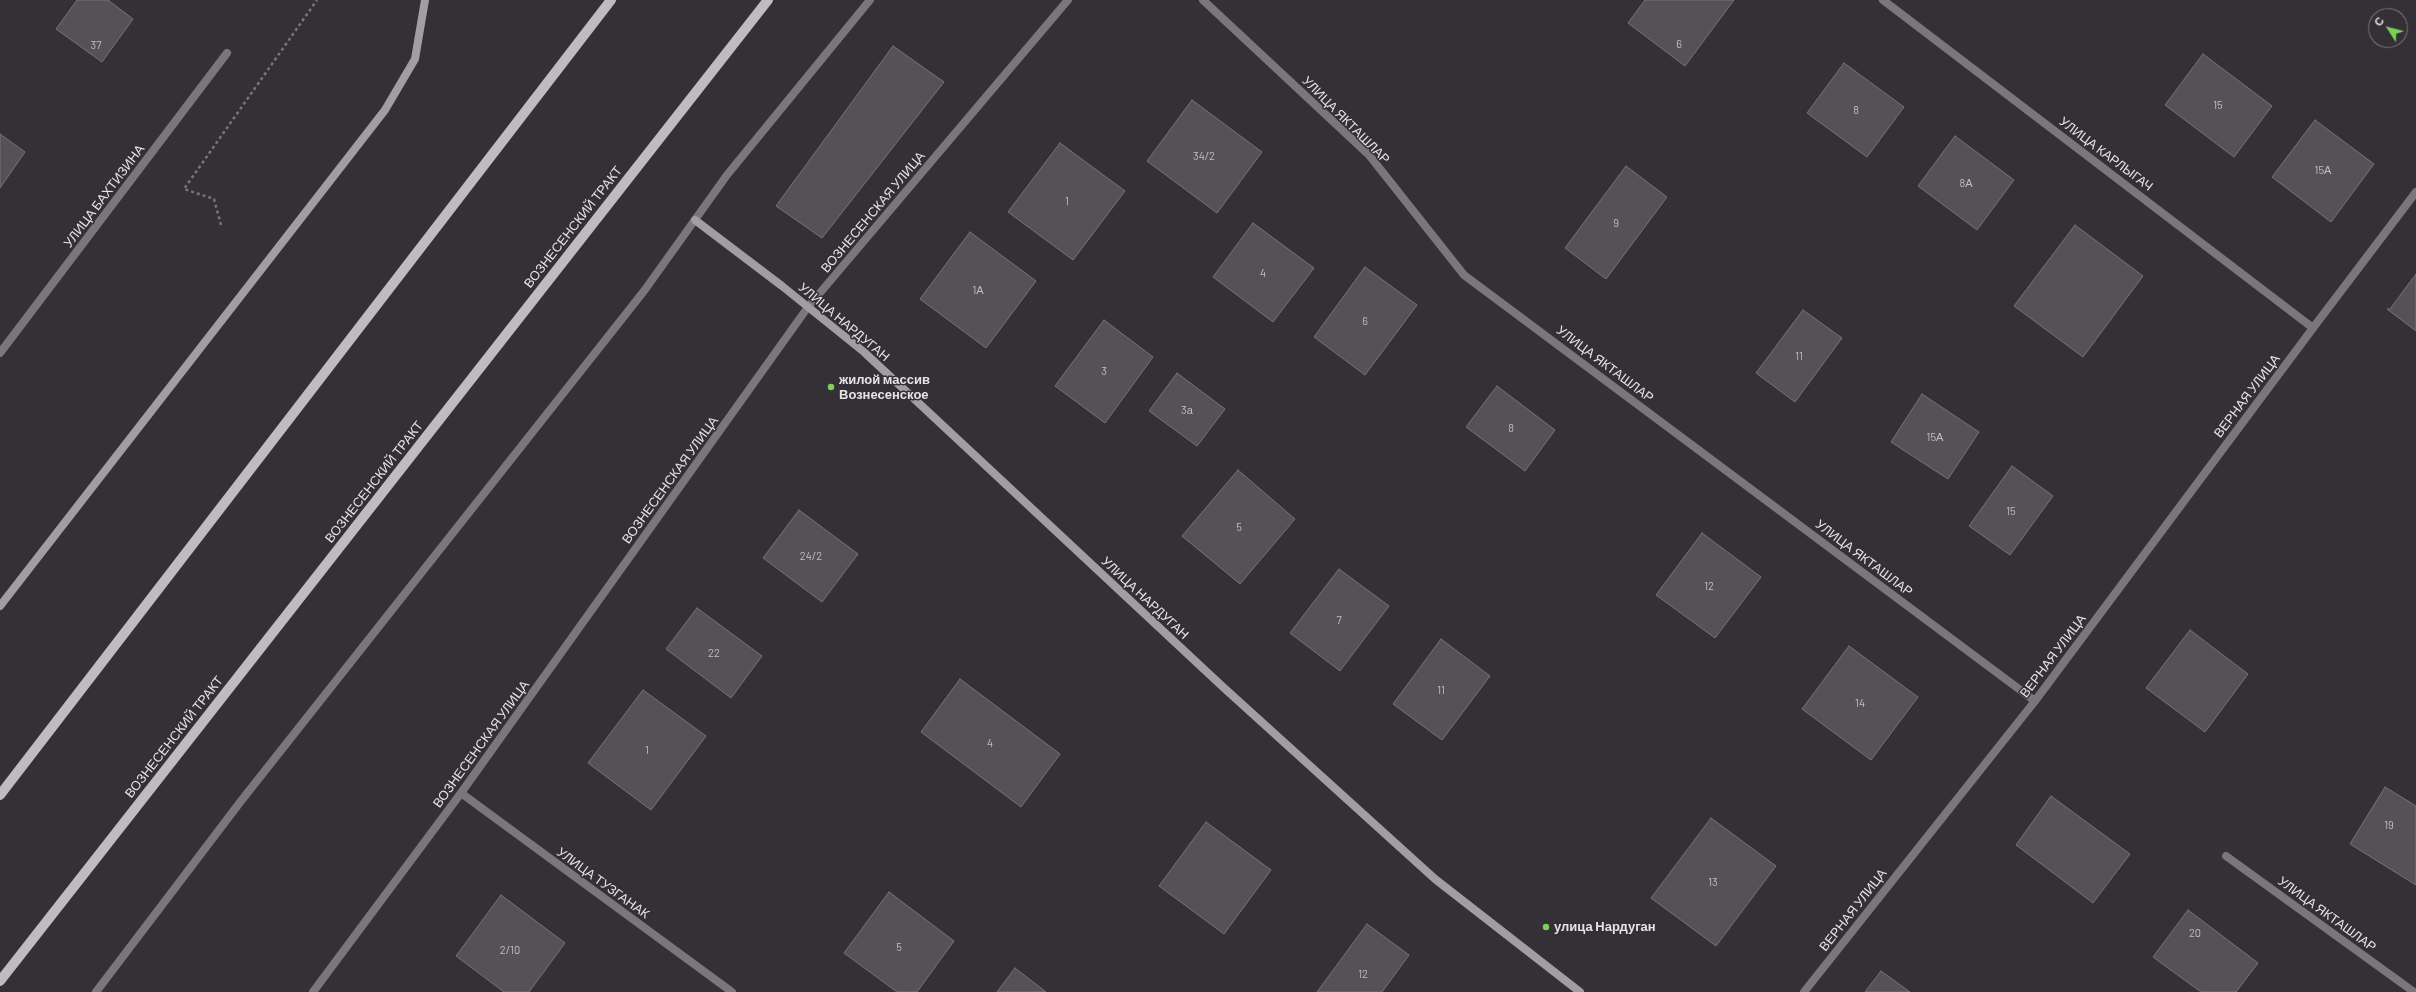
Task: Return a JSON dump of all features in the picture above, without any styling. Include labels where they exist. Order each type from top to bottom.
[{"type":"main road","points":[[0,795],[611,0]]},
{"type":"main road","name":"ВОЗНЕСЕНСКИЙ ТРАКТ","points":[[0,980],[768,0]]},
{"type":"street","points":[[0,606],[385,110],[415,59],[425,0]]},
{"type":"street","points":[[96,992],[241,801],[644,291],[728,175],[870,0]]},
{"type":"street","name":"ВОЗНЕСЕНСКАЯ УЛИЦА","points":[[313,992],[461,793],[808,307],[1068,0]]},
{"type":"street","name":"УЛИЦА ЯКТАШЛАР","points":[[1203,0],[1369,155],[1464,275],[2035,701]]},
{"type":"street","name":"УЛИЦА КАРЛЫГАЧ","points":[[1883,0],[2313,328]]},
{"type":"street","name":"УЛИЦА БАХТИЗИНА","points":[[0,353],[227,53]]},
{"type":"street","name":"ВЕРНАЯ УЛИЦА","points":[[1804,992],[2035,701],[2416,192]]},
{"type":"street","name":"УЛИЦА НАРДУГАН","points":[[695,220],[864,352],[1223,687],[1435,879],[1580,992]]},
{"type":"street","name":"УЛИЦА ТУЗГАНАК","points":[[461,793],[732,992]]},
{"type":"street","name":"УЛИЦА ЯКТАШЛАР","points":[[2226,856],[2414,992]]},
{"type":"path","points":[[221,224],[214,199],[184,189],[317,0]]},
{"type":"building","points":[[77,0],[108,0],[133,19],[102,62],[56,29]]},
{"type":"building","points":[[1645,0],[1734,0],[1685,66],[1628,23]]},
{"type":"building","points":[[893,46],[944,82],[822,238],[776,206]]},
{"type":"building","points":[[2203,54],[2272,106],[2234,157],[2165,105]]},
{"type":"building","points":[[1844,63],[1904,107],[1867,157],[1807,113]]},
{"type":"building","points":[[1192,100],[1262,152],[1217,213],[1147,161]]},
{"type":"building","points":[[2315,120],[2374,164],[2331,222],[2272,177]]},
{"type":"building","points":[[0,134],[25,152],[0,188]]},
{"type":"building","points":[[1955,136],[2014,180],[1977,230],[1918,186]]},
{"type":"building","points":[[1060,143],[1125,191],[1073,260],[1008,212]]},
{"type":"building","points":[[1626,166],[1667,197],[1606,279],[1565,248]]},
{"type":"building","points":[[1253,223],[1314,268],[1273,322],[1213,277]]},
{"type":"building","points":[[2075,225],[2143,276],[2083,357],[2014,306]]},
{"type":"building","points":[[970,232],[1036,281],[986,348],[920,299]]},
{"type":"building","points":[[1365,267],[1417,305],[1365,375],[1314,337]]},
{"type":"building","points":[[2416,274],[2416,331],[2387,309],[2390,309]]},
{"type":"building","points":[[1803,310],[1842,338],[1795,402],[1756,373]]},
{"type":"building","points":[[1104,320],[1153,357],[1105,423],[1055,386]]},
{"type":"building","points":[[1177,373],[1225,409],[1197,446],[1149,411]]},
{"type":"building","points":[[1497,386],[1555,430],[1525,471],[1466,427]]},
{"type":"building","points":[[1922,394],[1979,432],[1948,479],[1891,442]]},
{"type":"building","points":[[2012,466],[2053,496],[2010,555],[1969,526]]},
{"type":"building","points":[[1238,470],[1295,519],[1240,584],[1182,536]]},
{"type":"building","points":[[799,510],[858,554],[822,602],[763,558]]},
{"type":"building","points":[[1702,533],[1761,577],[1715,638],[1656,595]]},
{"type":"building","points":[[1339,569],[1389,606],[1340,671],[1290,633]]},
{"type":"building","points":[[697,608],[762,656],[731,698],[666,649]]},
{"type":"building","points":[[2190,630],[2248,674],[2205,732],[2146,688]]},
{"type":"building","points":[[1441,639],[1490,676],[1442,740],[1393,704]]},
{"type":"building","points":[[1849,646],[1918,697],[1871,760],[1802,709]]},
{"type":"building","points":[[960,679],[1060,754],[1021,807],[921,732]]},
{"type":"building","points":[[643,690],[706,736],[651,810],[588,763]]},
{"type":"building","points":[[2385,787],[2416,806],[2416,885],[2350,844]]},
{"type":"building","points":[[2051,796],[2130,854],[2093,903],[2016,845]]},
{"type":"building","points":[[1711,818],[1776,866],[1716,946],[1651,898]]},
{"type":"building","points":[[1206,822],[1271,870],[1224,934],[1159,886]]},
{"type":"building","points":[[889,892],[954,941],[917,992],[897,992],[844,953]]},
{"type":"building","points":[[501,895],[565,943],[529,992],[504,992],[456,956]]},
{"type":"building","points":[[2188,910],[2258,963],[2236,992],[2201,992],[2153,957]]},
{"type":"building","points":[[1367,924],[1409,955],[1382,992],[1317,992]]},
{"type":"building","points":[[1015,968],[1046,992],[997,992]]},
{"type":"building","points":[[1881,971],[1910,992],[1865,992]]},
{"type":"place","name":"жилой массив Вознесенское","points":[[831,387]]},
{"type":"place","name":"улица Нардуган","points":[[1546,927]]}]
